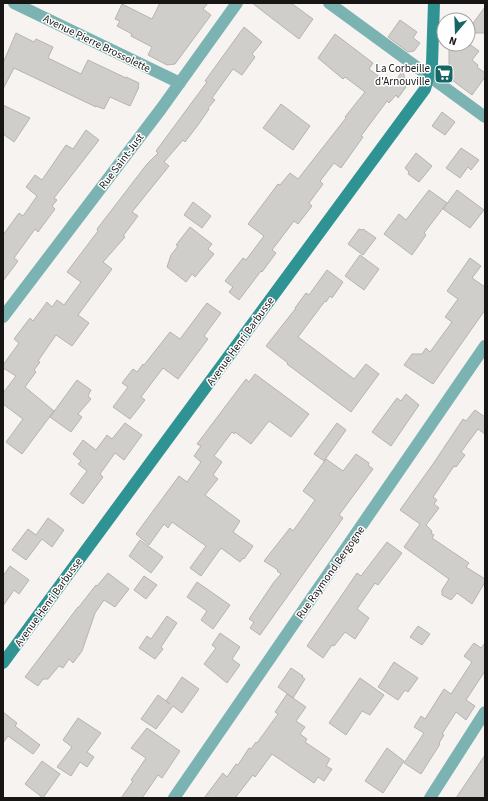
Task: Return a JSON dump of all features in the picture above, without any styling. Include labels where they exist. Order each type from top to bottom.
[{"type":"street","name":"Avenue Pierre Brossolette","points":[[14,3],[180,83]]},
{"type":"street","name":"Rue Saint-Just","points":[[3,316],[180,83],[237,3]]},
{"type":"street","points":[[329,3],[485,116]]},
{"type":"street","name":"Avenue Henri Barbusse","points":[[3,662],[425,89],[432,64],[434,3]]},
{"type":"street","name":"Rue Raymond Bergogne","points":[[174,798],[485,346]]},
{"type":"street","points":[[430,798],[485,712]]},
{"type":"building","points":[[160,3],[208,3],[203,9],[211,15],[175,64],[167,65],[148,55],[152,47],[131,36],[132,34],[117,26],[120,21],[115,19],[122,4],[152,19]]},
{"type":"building","points":[[252,3],[291,3],[313,19],[299,39]]},
{"type":"building","points":[[485,7],[485,33],[476,33],[476,19]]},
{"type":"building","points":[[400,20],[417,32],[413,38],[420,43],[414,51],[408,52],[388,37]]},
{"type":"building","points":[[244,27],[262,42],[252,54],[255,57],[242,75],[233,69],[212,98],[215,100],[208,108],[209,109],[198,125],[185,142],[183,140],[164,162],[169,166],[132,212],[138,216],[123,236],[125,237],[103,262],[112,269],[78,315],[89,323],[72,346],[56,335],[38,361],[40,362],[34,370],[36,372],[25,387],[54,411],[22,454],[6,442],[23,419],[3,404],[3,393],[16,376],[3,368],[3,365],[19,343],[14,339],[30,318],[33,321],[47,302],[52,307],[57,300],[64,305],[81,282],[67,272],[98,231],[97,229],[147,164],[158,153],[156,151],[207,82],[205,81]]},
{"type":"building","points":[[16,33],[34,42],[36,39],[53,47],[48,58],[81,74],[88,60],[139,83],[139,87],[130,106],[110,97],[104,109],[96,107],[14,68],[3,89],[3,63]]},
{"type":"building","points":[[335,34],[373,63],[369,69],[392,86],[403,70],[406,87],[398,98],[396,95],[389,103],[387,101],[361,136],[363,137],[341,168],[334,163],[320,181],[323,184],[309,203],[312,206],[298,224],[294,221],[272,250],[276,253],[239,300],[229,292],[233,287],[225,281],[243,258],[246,260],[264,236],[248,224],[278,184],[280,185],[290,173],[298,179],[365,92],[345,77],[343,79],[318,58]]},
{"type":"building","points":[[476,49],[479,51],[472,60],[478,65],[477,67],[485,73],[485,77],[472,95],[449,76],[449,52],[476,52]]},
{"type":"building","points":[[281,104],[310,126],[293,150],[263,128]]},
{"type":"building","points":[[3,105],[30,118],[14,142],[3,134]]},
{"type":"building","points":[[442,112],[455,122],[445,135],[432,126]]},
{"type":"building","points":[[86,130],[99,140],[54,198],[57,200],[52,206],[55,209],[38,232],[35,229],[14,258],[18,261],[3,281],[3,235],[19,213],[23,216],[37,196],[26,187],[35,175],[42,180],[66,145],[73,149]]},
{"type":"building","points":[[461,148],[479,160],[471,170],[468,167],[460,178],[446,168]]},
{"type":"building","points":[[416,153],[432,166],[419,182],[408,174],[409,172],[405,168]]},
{"type":"building","points":[[429,190],[447,203],[424,233],[426,235],[412,255],[384,234],[399,214],[406,220]]},
{"type":"building","points":[[457,190],[484,210],[470,228],[443,209]]},
{"type":"building","points":[[193,202],[211,216],[202,228],[184,215]]},
{"type":"building","points":[[190,227],[212,244],[208,249],[214,254],[195,277],[192,274],[186,282],[167,267],[171,255],[178,246],[176,245]]},
{"type":"building","points":[[359,229],[363,229],[376,238],[363,255],[348,244]]},
{"type":"building","points":[[360,255],[379,269],[364,290],[345,276]]},
{"type":"building","points":[[470,258],[481,266],[472,278],[485,287],[485,310],[433,384],[404,365],[412,354],[422,354],[426,348],[430,352],[452,322],[445,317],[458,299],[447,291]]},
{"type":"building","points":[[327,270],[343,282],[332,298],[330,296],[326,302],[325,301],[298,337],[354,379],[366,364],[379,374],[351,412],[287,364],[288,363],[266,346],[306,293],[309,295]]},
{"type":"building","points":[[207,303],[221,313],[204,336],[208,339],[178,379],[163,368],[141,397],[145,400],[130,419],[113,407],[128,387],[122,383],[133,369],[137,372],[143,364],[144,365],[170,332],[180,339]]},
{"type":"building","points":[[255,374],[309,414],[291,437],[269,421],[251,444],[235,432],[234,434],[232,432],[214,456],[222,462],[213,475],[218,479],[205,495],[240,521],[233,532],[253,546],[244,559],[243,558],[240,562],[221,548],[201,576],[190,568],[206,546],[172,522],[168,528],[164,524],[149,545],[136,534],[179,476],[187,482],[201,462],[194,456],[201,446],[197,444],[246,379],[249,382]]},
{"type":"building","points":[[77,380],[91,390],[88,396],[91,399],[78,414],[82,417],[71,432],[50,417]]},
{"type":"building","points":[[406,394],[419,405],[391,446],[372,432],[397,398],[401,401]]},
{"type":"building","points":[[475,410],[485,417],[485,434],[478,429],[461,452],[465,455],[456,467],[454,466],[433,497],[437,500],[434,504],[439,508],[426,525],[434,535],[432,538],[469,563],[466,567],[485,579],[485,582],[472,604],[457,593],[451,600],[442,595],[442,590],[449,579],[404,547],[420,524],[400,510],[463,419],[466,421]]},
{"type":"building","points":[[125,423],[142,435],[124,460],[115,453],[100,474],[103,477],[83,504],[70,494],[87,471],[78,464],[81,461],[73,454],[83,440],[96,450],[107,435],[112,439]]},
{"type":"building","points":[[337,423],[346,430],[324,461],[314,454]]},
{"type":"building","points":[[356,454],[369,463],[368,465],[373,469],[339,515],[343,518],[260,635],[250,628],[254,622],[249,619],[281,574],[277,571],[278,570],[264,561],[290,528],[293,531],[315,500],[303,491],[326,459],[343,471]]},
{"type":"building","points":[[48,518],[64,530],[52,547],[42,539],[26,560],[12,550],[28,529],[36,535]]},
{"type":"building","points":[[140,540],[163,557],[151,573],[129,556]]},
{"type":"building","points":[[387,542],[402,553],[378,585],[375,583],[357,609],[369,618],[355,639],[345,632],[334,646],[332,645],[323,658],[307,646],[357,573],[361,576]]},
{"type":"building","points":[[10,566],[29,580],[19,594],[14,590],[3,606],[3,576]]},
{"type":"building","points":[[108,573],[129,589],[115,607],[104,600],[95,613],[82,651],[73,663],[69,659],[63,668],[59,666],[48,679],[43,679],[38,686],[25,677],[78,607]]},
{"type":"building","points":[[144,576],[157,585],[146,599],[134,590]]},
{"type":"building","points":[[197,582],[230,605],[213,629],[201,620],[207,611],[187,597]]},
{"type":"building","points":[[167,616],[177,623],[161,647],[163,649],[155,659],[139,648],[147,636],[151,639]]},
{"type":"building","points":[[418,626],[430,634],[422,645],[410,637]]},
{"type":"building","points":[[220,633],[240,647],[232,659],[240,665],[227,683],[204,664],[216,648],[212,645]]},
{"type":"building","points":[[474,643],[481,648],[485,643],[485,671],[466,700],[475,706],[466,720],[456,712],[442,734],[444,735],[439,743],[440,744],[421,774],[404,763],[424,733],[414,727],[421,716],[425,719],[444,689],[451,694],[472,662],[464,656]]},
{"type":"building","points":[[394,662],[418,678],[408,692],[405,690],[398,700],[378,687]]},
{"type":"building","points":[[291,668],[305,679],[293,698],[278,687]]},
{"type":"building","points":[[182,677],[199,689],[182,713],[173,706],[156,729],[141,719],[158,695],[166,701]]},
{"type":"building","points":[[360,678],[384,695],[370,715],[362,711],[346,735],[329,723]]},
{"type":"building","points":[[287,694],[306,707],[296,721],[305,727],[300,734],[307,739],[305,742],[330,759],[326,766],[332,769],[324,781],[318,777],[314,783],[272,754],[255,777],[253,775],[235,798],[204,798],[223,773],[227,777],[236,764],[238,765],[249,748],[251,749],[256,742],[257,743],[278,714],[275,712]]},
{"type":"building","points":[[3,712],[17,723],[15,726],[40,745],[33,754],[8,736],[3,743]]},
{"type":"building","points":[[78,718],[101,733],[87,752],[94,757],[87,767],[80,762],[71,776],[57,767],[72,747],[63,740]]},
{"type":"building","points":[[147,728],[180,751],[162,778],[158,775],[142,798],[121,798],[146,758],[131,748]]},
{"type":"building","points":[[387,748],[404,761],[383,793],[365,781]]},
{"type":"building","points":[[485,755],[485,798],[456,798]]},
{"type":"building","points":[[42,761],[60,774],[43,798],[25,784]]},
{"type":"place","name":"La Corbeille d'Arnouville","points":[[444,74]]}]
